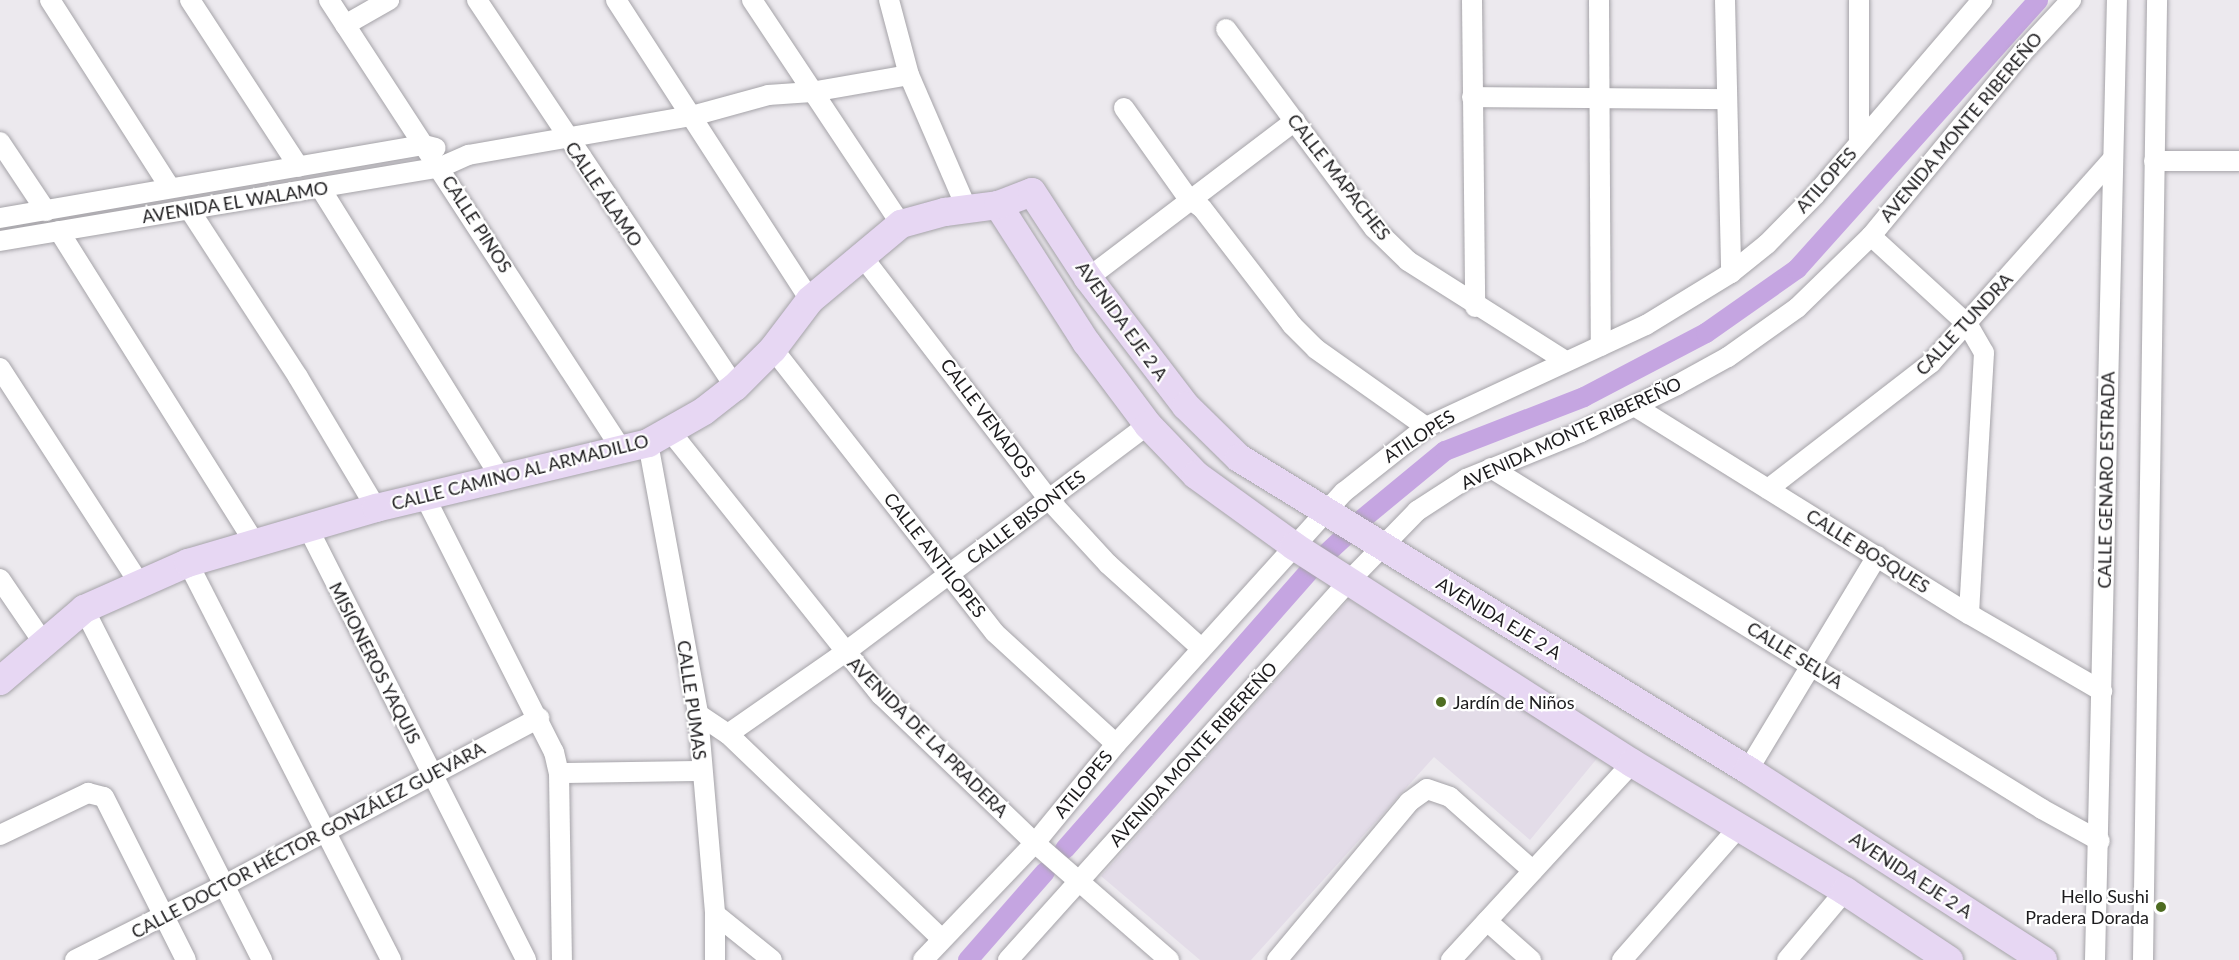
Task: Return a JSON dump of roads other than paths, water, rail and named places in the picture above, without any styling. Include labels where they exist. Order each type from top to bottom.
[{"type":"street","points":[[50,0],[170,188]]},
{"type":"street","points":[[190,0],[299,167]]},
{"type":"street","name":"CALLE PINOS","points":[[329,0],[424,145],[647,441]]},
{"type":"street","points":[[345,25],[389,0]]},
{"type":"street","name":"CALLE ÁLAMO","points":[[477,0],[566,138],[735,387]]},
{"type":"street","points":[[616,0],[810,300]]},
{"type":"street","points":[[752,0],[901,224]]},
{"type":"street","points":[[889,0],[909,75],[967,209]]},
{"type":"street","points":[[1472,0],[1475,307]]},
{"type":"street","points":[[1599,0],[1601,346]]},
{"type":"street","points":[[1725,0],[1731,273]]},
{"type":"street","points":[[1858,0],[1859,143]]},
{"type":"street","name":"ATILOPES","points":[[923,960],[1035,843],[1116,744],[1294,546],[1328,514],[1344,492],[1426,427],[1564,360],[1601,346],[1695,298],[1731,273],[1767,244],[1859,143],[1982,0]]},
{"type":"street","name":"AVENIDA MONTE RIBEREÑO","points":[[1008,960],[1349,580],[1417,511],[1491,468],[1636,407],[1728,357],[1797,308],[1871,236],[2021,54],[2071,0]]},
{"type":"street","name":"CALLE GENARO ESTRADA","points":[[2095,960],[2100,841],[2117,0]]},
{"type":"street","points":[[2143,960],[2157,0]]},
{"type":"street","name":"CALLE MAPACHES","points":[[1226,29],[1374,228],[1408,261],[1475,307],[1564,360]]},
{"type":"street","name":"AVENIDA EL WALAMO","points":[[0,241],[321,189],[441,167],[468,156],[692,116],[768,95],[812,92],[909,75]]},
{"type":"street","points":[[1472,97],[1726,99]]},
{"type":"street","points":[[1124,108],[1188,198],[1202,208],[1276,307],[1316,350],[1426,427]]},
{"type":"street","points":[[1088,278],[1188,198],[1295,121]]},
{"type":"street","points":[[0,142],[46,211]]},
{"type":"street","name":"AVENIDA EL WALAMO","points":[[0,218],[424,145],[468,156]]},
{"type":"street","name":"CALLE TUNDRA","points":[[1768,489],[1912,379],[1968,325],[2112,160]]},
{"type":"street","points":[[2154,161],[2239,161]]},
{"type":"street","points":[[321,189],[502,480]]},
{"type":"street","name":"CALLE CAMINO AL ARMADILLO","points":[[0,681],[84,609],[188,563],[307,526],[425,496],[502,480],[647,441],[735,387],[773,349],[810,300],[901,224],[967,209],[998,205],[1032,192]]},
{"type":"street","name":"AVENIDA EJE 2 A","points":[[1032,192],[1088,278],[1186,406],[1239,458],[1748,770],[2043,960]]},
{"type":"street","name":"AVENIDA EJE 2 A","points":[[998,205],[1086,342],[1148,425],[1196,475],[1294,546],[1632,763],[1845,891],[1949,960]]},
{"type":"street","points":[[189,209],[298,377],[376,508]]},
{"type":"street","points":[[60,231],[254,542]]},
{"type":"street","points":[[1871,236],[1968,325],[1982,347],[1985,371],[1969,614]]},
{"type":"street","name":"CALLE VENADOS","points":[[862,256],[1050,501],[1108,564],[1201,648]]},
{"type":"street","name":"CALLE ANTILOPES","points":[[773,349],[995,633],[1116,744]]},
{"type":"street","points":[[0,368],[140,584]]},
{"type":"street","name":"CALLE BOSQUES","points":[[1636,407],[1969,614],[2102,691]]},
{"type":"street","name":"CALLE BISONTES","points":[[728,734],[844,653],[1050,501],[1148,425]]},
{"type":"street","name":"AVENIDA DE LA PRADERA","points":[[647,441],[881,695],[1035,843],[1169,960]]},
{"type":"street","name":"CALLE PUMAS","points":[[647,441],[698,714],[714,914],[715,960]]},
{"type":"street","name":"CALLE SELVA","points":[[1491,468],[2042,809],[2100,841]]},
{"type":"street","points":[[425,496],[539,718],[559,773],[562,960]]},
{"type":"street","name":"MISIONEROS YAQUIS","points":[[307,526],[526,960]]},
{"type":"street","points":[[1748,770],[1877,556]]},
{"type":"street","points":[[188,563],[391,960]]},
{"type":"street","points":[[0,579],[43,642]]},
{"type":"street","points":[[84,609],[262,960]]},
{"type":"street","points":[[698,714],[728,734],[942,939]]},
{"type":"street","name":"CALLE DOCTOR HÉCTOR GONZÁLEZ GUEVARA","points":[[75,960],[225,885],[539,718]]},
{"type":"street","points":[[1451,960],[1632,763]]},
{"type":"street","points":[[559,773],[702,771]]},
{"type":"street","points":[[1277,960],[1409,802],[1427,789],[1450,797],[1533,871]]},
{"type":"street","points":[[0,834],[88,793],[98,793],[104,797],[186,960]]},
{"type":"street","points":[[1622,960],[1739,827]]},
{"type":"street","points":[[1786,960],[1845,891]]},
{"type":"street","points":[[714,914],[772,960]]},
{"type":"street","points":[[1487,921],[1531,960]]},
{"type":"waterway","points":[[1360,521],[1445,451],[1584,397],[1706,333],[1797,269],[2038,0]]},
{"type":"waterway","points":[[1327,553],[1344,537]]},
{"type":"waterway","points":[[1065,849],[1311,569]]},
{"type":"waterway","points":[[968,960],[1045,872]]},
{"type":"place","name":"Jardín de Niños","points":[[1441,702]]},
{"type":"place","name":"Hello Sushi Pradera Dorada","points":[[2161,907]]}]
